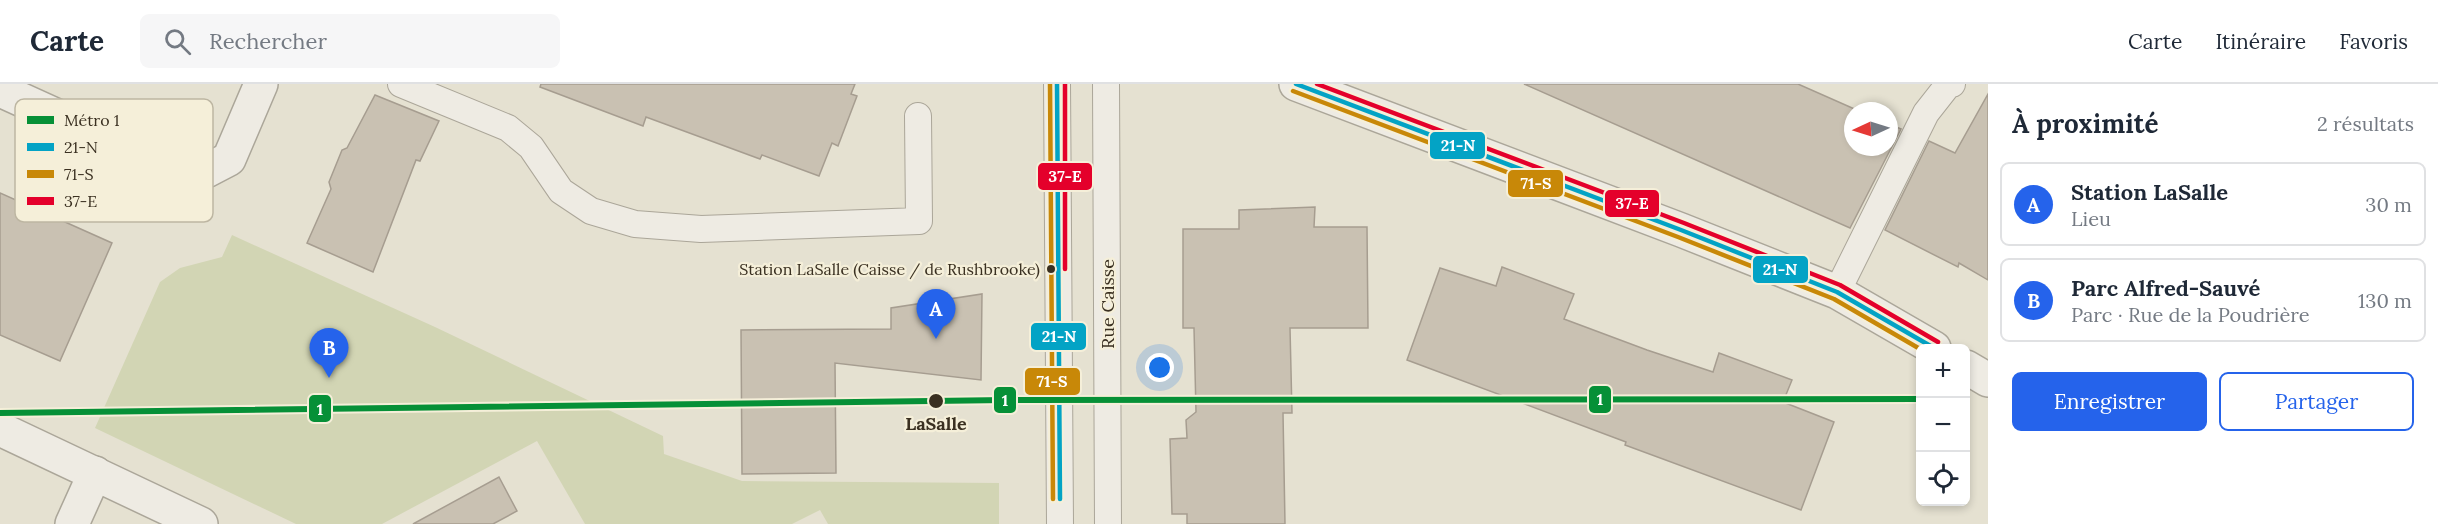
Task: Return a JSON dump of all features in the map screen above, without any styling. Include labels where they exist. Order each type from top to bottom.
[{"type":"street","points":[[213,167],[229,159],[261,84]]},
{"type":"street","points":[[1296,84],[1681,230],[1837,292],[1927,344]]},
{"type":"street","points":[[0,90],[20,99]]},
{"type":"street","points":[[1970,369],[1988,380]]},
{"type":"street","points":[[0,429],[201,524]]},
{"type":"street","points":[[72,524],[95,473]]},
{"type":"lane","points":[[401,84],[508,128],[531,147],[561,191],[591,211],[635,224],[701,230],[919,221],[918,116]]},
{"type":"lane","points":[[1056,84],[1060,524]]},
{"type":"lane","name":"Rue Caisse","points":[[1106,84],[1108,524]]},
{"type":"lane","points":[[1837,292],[1926,113],[1948,85],[1952,84]]},
{"type":"green space","points":[[232,235],[435,327],[663,436],[664,454],[742,481],[999,483],[999,524],[828,524],[820,510],[792,524],[585,524],[537,441],[382,524],[296,524],[95,428],[160,282],[180,268],[222,257]]},
{"type":"building","points":[[541,84],[855,84],[851,94],[857,96],[838,146],[832,143],[819,176],[762,155],[760,159],[646,117],[643,126],[540,87]]},
{"type":"building","points":[[1524,84],[1798,84],[1844,104],[1844,156],[1887,156],[1850,228]]},
{"type":"building","points":[[1988,94],[1988,280],[1959,263],[1958,267],[1885,230],[1929,141],[1955,153]]},
{"type":"building","points":[[375,95],[439,121],[420,161],[416,160],[373,272],[307,243],[331,189],[329,182],[342,150],[347,148]]},
{"type":"building","points":[[0,193],[15,200],[15,222],[65,222],[112,243],[60,361],[0,335]]},
{"type":"building","points":[[1315,207],[1314,227],[1367,227],[1368,328],[1290,328],[1292,413],[1283,413],[1285,524],[1187,524],[1187,514],[1172,514],[1170,439],[1187,438],[1186,420],[1196,412],[1194,328],[1183,328],[1183,229],[1239,229],[1239,210]]},
{"type":"building","points":[[1502,267],[1574,294],[1564,319],[1713,372],[1719,353],[1792,380],[1783,402],[1834,422],[1801,510],[1625,445],[1626,442],[1407,360],[1440,268],[1496,286]]},
{"type":"building","points":[[982,294],[981,380],[835,363],[836,473],[742,474],[741,330],[891,329],[891,308]]},
{"type":"building","points":[[499,477],[517,511],[493,524],[413,524]]},
{"type":"metro line","name":"1","points":[[0,413],[1006,400],[1916,399]]},
{"type":"transit line","name":"71-S","points":[[1050,84],[1053,499]]},
{"type":"transit line","name":"21-N","points":[[1057,84],[1060,499]]},
{"type":"transit line","name":"37-E","points":[[1065,84],[1065,269]]},
{"type":"transit line","name":"21-N","points":[[1296,84],[1681,230],[1837,292],[1927,344]]},
{"type":"transit line","name":"37-E","points":[[1317,84],[1684,223],[1840,285],[1938,342]]},
{"type":"transit line","name":"71-S","points":[[1293,91],[1678,237],[1834,299],[1916,347]]},
{"type":"place","name":"Station LaSalle (Caisse / de Rushbrooke)","points":[[1051,269]]},
{"type":"place","name":"Station LaSalle","points":[[936,339]]},
{"type":"place","name":"Parc Alfred-Sauvé","points":[[329,378]]},
{"type":"place","name":"LaSalle","points":[[936,401]]}]
